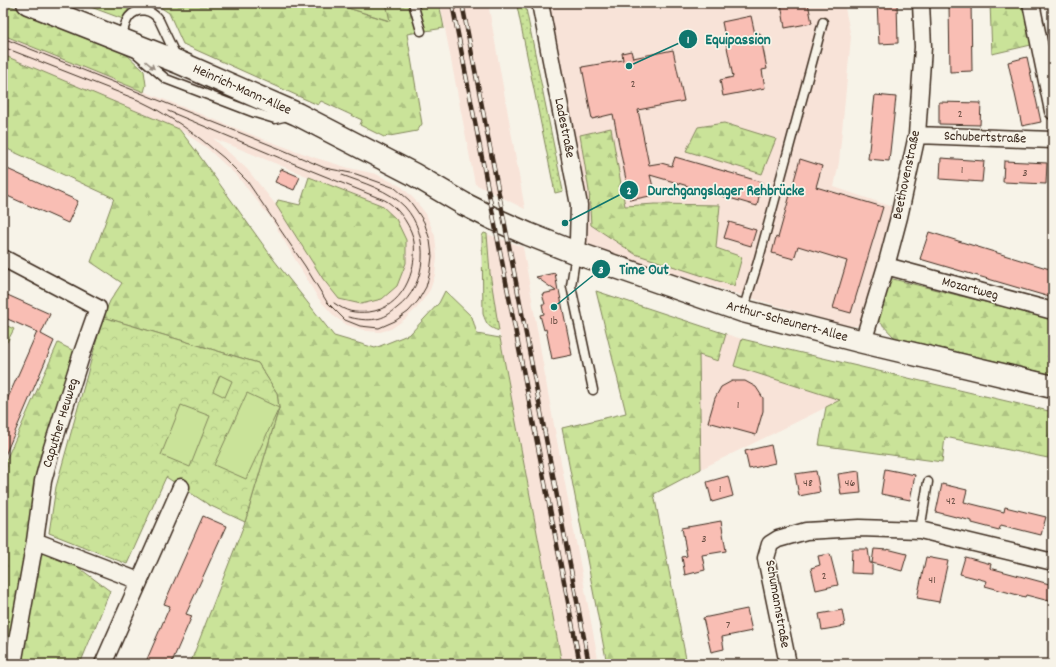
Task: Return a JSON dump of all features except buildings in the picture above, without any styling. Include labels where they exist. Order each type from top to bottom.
[{"type":"main road","name":"Heinrich-Mann-Allee","points":[[28,3],[178,62],[297,114],[413,174],[448,195],[494,219],[528,234]]},
{"type":"main road","name":"Arthur-Scheunert-Allee","points":[[528,234],[622,270],[743,311],[863,342],[1053,387]]},
{"type":"street","name":"Ladestraße","points":[[540,3],[579,205],[576,253]]},
{"type":"street","name":"Beethovenstraße","points":[[863,342],[886,266],[917,135],[923,47],[921,3]]},
{"type":"street","points":[[1031,3],[1053,111]]},
{"type":"street","name":"Schubertstraße","points":[[917,135],[1053,140]]},
{"type":"street","name":"Caputher Heuweg","points":[[3,258],[98,308],[51,451],[43,481],[35,541],[12,664]]},
{"type":"street","name":"Mozartweg","points":[[886,266],[1053,311]]},
{"type":"street","points":[[103,664],[181,487]]},
{"type":"street","name":"Schumannstraße","points":[[788,664],[766,558],[770,544],[778,538],[806,531],[859,528],[920,530]]},
{"type":"street","points":[[920,530],[1053,562]]},
{"type":"street","points":[[35,541],[139,582]]},
{"type":"lane","points":[[413,3],[421,31]]},
{"type":"lane","points":[[178,62],[160,20],[156,16],[147,11],[137,11],[129,17],[120,40],[166,79],[254,113],[275,119],[297,114]]},
{"type":"lane","points":[[743,311],[758,262],[822,22]]},
{"type":"lane","points":[[576,253],[571,286],[593,390]]},
{"type":"lane","points":[[920,530],[928,482]]},
{"type":"shaded area","points":[[440,3],[488,3],[525,209],[475,184]]},
{"type":"shaded area","points":[[548,3],[844,3],[851,37],[839,162],[834,187],[893,207],[864,318],[858,326],[846,326],[734,293],[586,245],[588,218]]},
{"type":"shaded area","points":[[3,35],[263,139],[316,158],[376,174],[402,187],[426,214],[435,236],[437,257],[435,275],[430,290],[417,308],[391,329],[380,332],[367,331],[347,325],[335,317],[318,298],[270,217],[238,177],[207,148],[179,129],[3,55]],"holes":[[[213,138],[381,205],[303,247],[276,205],[247,169]]]},
{"type":"shaded area","points":[[487,234],[523,247],[548,393],[599,664],[562,664],[498,326],[490,273]]},
{"type":"shaded area","points":[[726,334],[742,339],[735,366],[841,400],[701,469],[699,355],[718,361]]},
{"type":"green space","points":[[3,3],[121,49],[144,71],[146,85],[144,92],[3,35]]},
{"type":"green space","points":[[80,3],[142,3],[129,8],[123,19]]},
{"type":"green space","points":[[154,3],[332,3],[389,21],[386,3],[439,3],[444,28],[407,34],[422,124],[417,131],[384,137],[360,125],[362,120],[321,101],[318,105],[183,44],[169,13]]},
{"type":"green space","points":[[332,3],[386,3],[390,21]]},
{"type":"green space","points":[[990,3],[1024,3],[1031,45],[992,54]]},
{"type":"green space","points":[[525,4],[563,191],[555,193],[517,6]]},
{"type":"green space","points":[[3,55],[179,129],[274,260],[334,336],[375,348],[410,334],[439,303],[445,291],[472,317],[477,334],[500,338],[562,664],[190,664],[245,522],[279,408],[277,393],[258,363],[103,317],[110,301],[122,283],[91,262],[114,198],[3,147]]},
{"type":"green space","points":[[724,123],[776,139],[762,174],[686,151],[698,127]]},
{"type":"green space","points":[[611,128],[625,206],[655,204],[720,205],[716,248],[742,257],[734,286],[635,254],[591,225],[589,191],[580,135]]},
{"type":"green space","points":[[309,177],[381,205],[396,219],[406,240],[406,263],[397,286],[382,299],[361,304],[339,299],[323,279],[276,205],[278,200],[300,205]]},
{"type":"green space","points":[[484,233],[487,234],[490,273],[499,331],[488,325],[483,314],[482,236]]},
{"type":"green space","points":[[889,278],[1053,319],[1053,375],[894,337],[877,319]]},
{"type":"green space","points":[[596,291],[726,334],[718,361],[699,355],[701,469],[654,494],[687,664],[607,664],[562,428],[626,413]]},
{"type":"green space","points":[[103,317],[258,363],[277,393],[279,408],[245,522],[209,505],[166,477],[127,564],[49,533],[56,487]]},
{"type":"green space","points":[[3,324],[14,329],[7,342],[3,343]]},
{"type":"green space","points":[[742,339],[1053,412],[1053,459],[945,437],[942,462],[819,445],[826,407],[840,400],[734,366]]},
{"type":"green space","points":[[58,343],[76,352],[31,532],[110,591],[80,664],[3,664],[3,467]]},
{"type":"green space","points":[[220,375],[232,381],[225,397],[213,391]]},
{"type":"green space","points":[[247,393],[279,408],[246,479],[214,465]]},
{"type":"green space","points":[[181,405],[210,416],[190,467],[161,455]]},
{"type":"tram line","points":[[3,38],[325,168],[356,174],[395,188],[409,200],[417,211],[424,222],[430,240],[432,256],[430,272],[426,287],[418,301],[408,312],[395,321],[379,328],[360,326],[345,320],[327,302],[305,266],[247,181],[224,158],[202,140],[180,124],[138,100],[3,47]]},
{"type":"tram line","points":[[168,111],[385,200],[401,214],[413,237],[414,254],[410,277],[399,296],[390,304],[381,309],[369,312],[350,311],[334,303]]},
{"type":"tram line","points":[[342,175],[384,192],[399,201],[413,218],[419,231],[422,245],[420,273],[415,286],[407,298],[397,308],[382,318],[373,320],[348,317]]},
{"type":"railway","points":[[452,3],[580,664]]},
{"type":"railway","points":[[462,3],[589,664]]},
{"type":"place","name":"Equipassion","points":[[629,66]]},
{"type":"place","name":"Durchgangslager Rehbrücke","points":[[565,223]]},
{"type":"place","name":"Time Out","points":[[554,307]]}]
